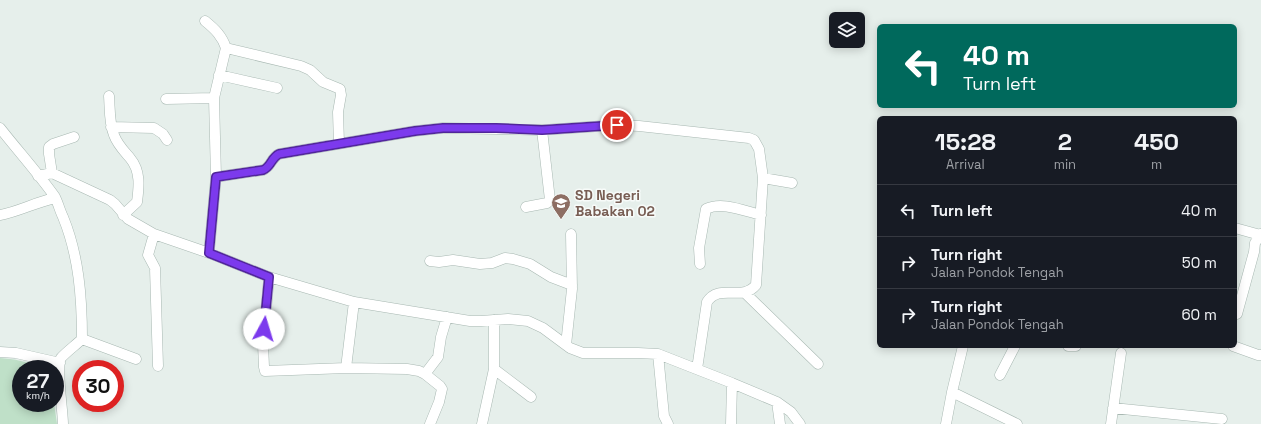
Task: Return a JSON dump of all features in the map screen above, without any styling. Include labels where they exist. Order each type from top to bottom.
[{"type":"street","points":[[205,21],[218,31],[224,40],[226,48],[214,98],[216,177],[209,253]]},
{"type":"street","points":[[226,48],[301,66],[310,70],[323,82],[338,87],[341,95],[338,112],[339,144]]},
{"type":"street","points":[[219,75],[277,88]]},
{"type":"street","points":[[109,96],[111,127],[117,141],[132,159],[138,172],[139,187],[137,202],[123,215]]},
{"type":"street","points":[[166,100],[214,98]]},
{"type":"street","points":[[216,177],[263,170],[268,166],[272,159],[279,154],[415,131],[443,128],[542,130],[617,125],[749,138],[754,140],[759,149],[763,178],[756,285],[752,291],[745,293],[718,294],[711,297],[708,302],[697,369]]},
{"type":"street","points":[[111,127],[154,128],[163,134],[168,140]]},
{"type":"street","points":[[0,128],[55,198],[68,229],[82,303],[82,339],[61,360]]},
{"type":"street","points":[[526,207],[547,203],[550,200],[542,130]]},
{"type":"street","points":[[52,173],[49,147],[53,144],[74,137]]},
{"type":"street","points":[[38,176],[52,173],[110,200],[133,224],[154,234],[209,253],[269,277],[354,302],[470,321],[508,319],[528,321],[543,328],[576,351],[590,354],[614,352],[658,354],[777,402],[791,412],[800,424]]},
{"type":"street","points":[[763,178],[792,183]]},
{"type":"street","points":[[0,214],[8,214],[41,201],[55,198]]},
{"type":"street","points":[[700,264],[699,248],[706,209],[711,207],[727,206],[760,215]]},
{"type":"street","points":[[1237,229],[1260,235],[1255,243],[1254,252],[1237,314]]},
{"type":"street","points":[[154,234],[148,255],[155,268],[158,366]]},
{"type":"street","points":[[566,345],[572,285],[571,234]]},
{"type":"street","points":[[430,261],[439,262],[453,260],[480,264],[492,263],[505,258],[513,259],[530,264],[551,277],[572,285]]},
{"type":"street","points":[[269,277],[262,344],[265,371],[346,368],[408,369],[419,371],[425,374],[442,389],[439,402],[430,424]]},
{"type":"street","points":[[745,293],[818,364]]},
{"type":"street","points":[[346,368],[354,302]]},
{"type":"street","points":[[425,374],[438,357],[441,337],[447,317]]},
{"type":"street","points":[[482,424],[494,370],[494,320]]},
{"type":"street","points":[[82,339],[136,359]]},
{"type":"street","points":[[1237,347],[1261,355]]},
{"type":"street","points":[[946,424],[963,348]]},
{"type":"street","points":[[1000,375],[1014,348]]},
{"type":"street","points":[[0,352],[16,353],[47,360]]},
{"type":"street","points":[[1111,424],[1121,353]]},
{"type":"street","points":[[658,354],[664,416],[668,424]]},
{"type":"street","points":[[494,370],[531,397]]},
{"type":"street","points":[[731,424],[732,383]]},
{"type":"street","points":[[952,392],[1017,424]]},
{"type":"street","points":[[777,402],[780,424]]},
{"type":"street","points":[[1113,408],[1222,419]]},
{"type":"street","points":[[63,412],[64,424]]},
{"type":"green space","points":[[0,358],[15,360],[12,360],[12,412],[55,412],[57,424],[0,424]]},
{"type":"place","name":"SD Negeri Babakan 02","points":[[561,220]]},
{"type":"route","points":[[264,329],[269,277],[209,253],[216,177],[267,169],[272,159],[279,154],[415,131],[443,128],[542,130],[617,125]]}]
